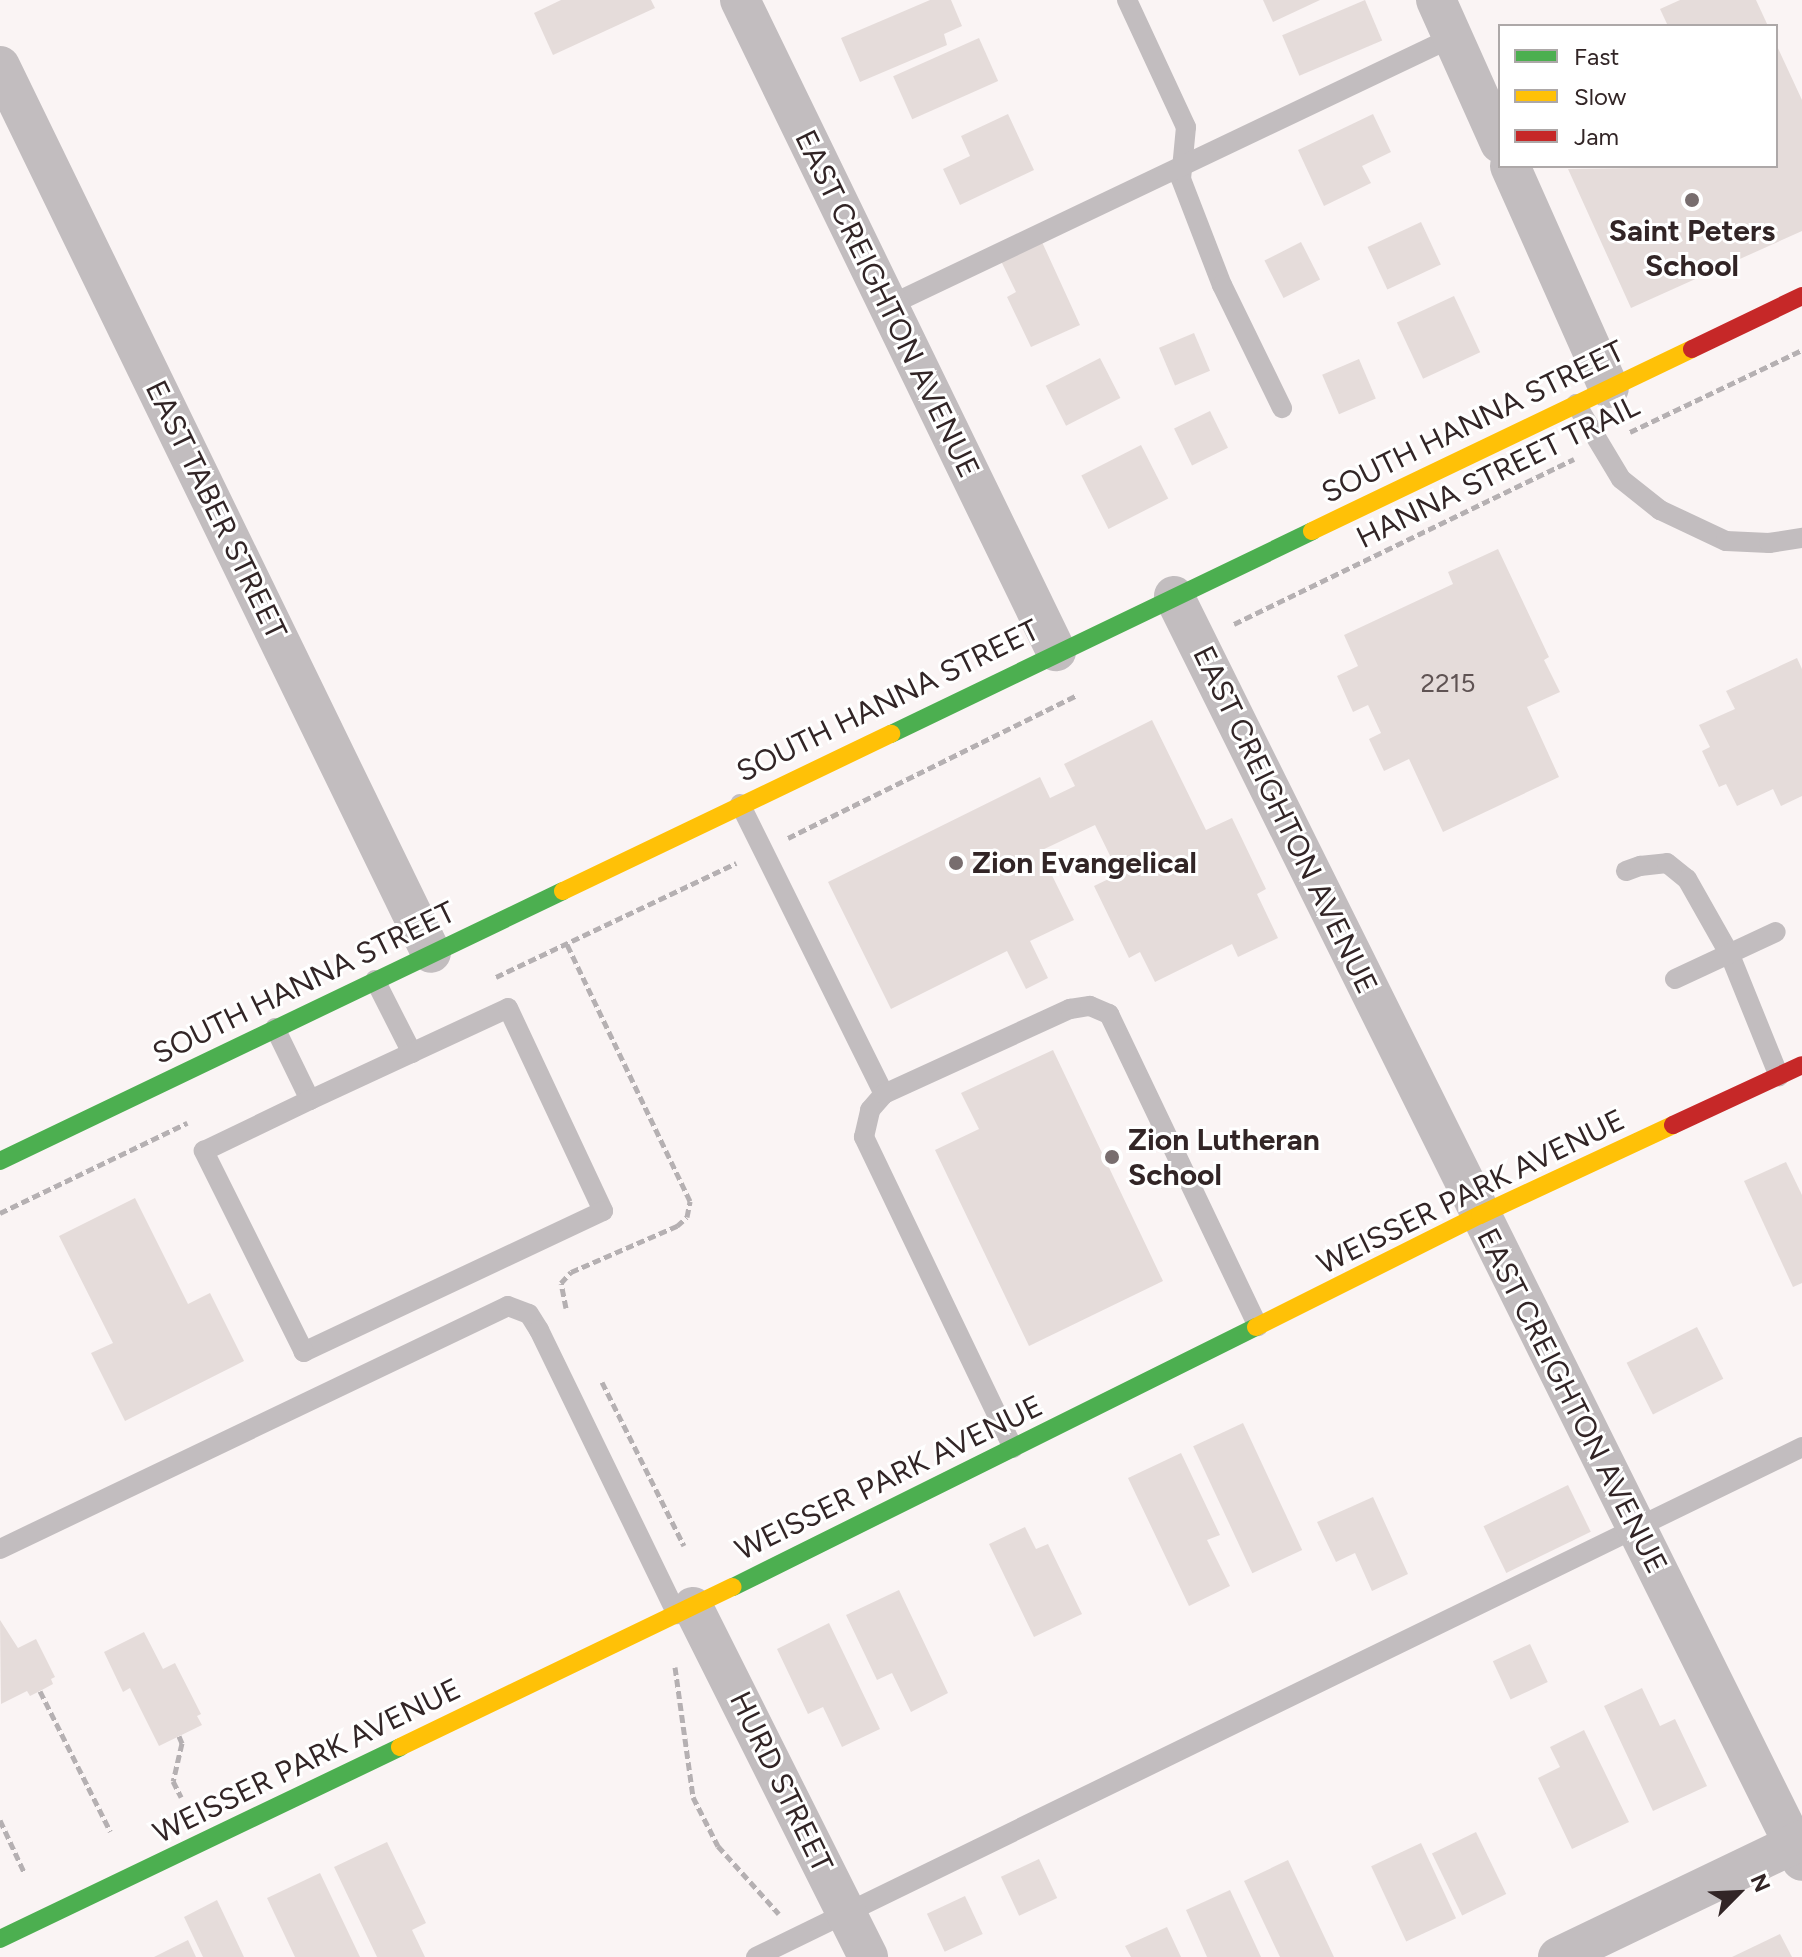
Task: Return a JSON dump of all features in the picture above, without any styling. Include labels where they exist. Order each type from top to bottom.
[{"type":"street","name":"EAST CREIGHTON AVENUE","points":[[740,0],[1056,651]]},
{"type":"street","points":[[1436,0],[1498,138]]},
{"type":"street","name":"EAST TABER STREET","points":[[0,66],[431,953]]},
{"type":"street","points":[[1511,168],[1592,396]]},
{"type":"street","name":"SOUTH HANNA STREET","points":[[0,1161],[1056,651],[1802,296]]},
{"type":"street","name":"EAST CREIGHTON AVENUE","points":[[1174,596],[1480,1215],[1799,1848]]},
{"type":"street","name":"WEISSER PARK AVENUE","points":[[0,1939],[685,1610],[1480,1215],[1802,1065]]},
{"type":"street","name":"HURD STREET","points":[[685,1610],[868,1957]]},
{"type":"street","points":[[1558,1957],[1799,1848]]},
{"type":"lane","points":[[1127,0],[1186,127],[1181,179],[1222,285],[1282,408]]},
{"type":"lane","points":[[888,306],[1453,37]]},
{"type":"lane","points":[[1592,396],[1598,447],[1621,479],[1660,510],[1726,541],[1769,543],[1802,538]]},
{"type":"lane","points":[[740,804],[884,1094]]},
{"type":"lane","points":[[1626,871],[1667,863],[1687,879],[1730,955],[1779,1076]]},
{"type":"lane","points":[[1675,979],[1776,932]]},
{"type":"lane","points":[[375,980],[412,1053]]},
{"type":"lane","points":[[1013,1448],[864,1137],[870,1110],[884,1094],[1070,1009],[1090,1006],[1109,1014],[1258,1326]]},
{"type":"lane","points":[[508,1008],[603,1211],[304,1352],[204,1151],[310,1100],[508,1008]]},
{"type":"lane","points":[[275,1028],[310,1100]]},
{"type":"lane","points":[[0,1549],[508,1306],[529,1314],[539,1330],[685,1610]]},
{"type":"lane","points":[[756,1957],[1802,1447]]},
{"type":"path","name":"HANNA STREET TRAIL","points":[[1238,635],[1234,624],[1802,350]]},
{"type":"path","points":[[1000,736],[1083,692]]},
{"type":"path","points":[[567,944],[690,1201],[687,1217],[677,1226],[571,1272],[561,1283],[561,1300],[568,1314]]},
{"type":"path","points":[[596,1368],[684,1546]]},
{"type":"path","points":[[685,1610],[675,1661],[693,1797],[718,1846],[764,1895],[792,1939]]},
{"type":"path","points":[[40,1691],[110,1831]]},
{"type":"path","points":[[179,1736],[182,1743],[173,1781],[181,1797]]},
{"type":"path","points":[[0,1820],[24,1872]]},
{"type":"building","points":[[561,0],[651,0],[655,8],[553,55],[534,13]]},
{"type":"building","points":[[930,0],[951,0],[962,26],[944,34],[947,45],[860,82],[841,38]]},
{"type":"building","points":[[1263,0],[1320,0],[1273,22]]},
{"type":"building","points":[[1365,0],[1382,41],[1299,76],[1282,35]]},
{"type":"building","points":[[1680,0],[1756,0],[1767,24],[1667,24],[1660,9]]},
{"type":"building","points":[[979,38],[998,81],[912,119],[893,76]]},
{"type":"building","name":"Saint Peters School","points":[[1778,48],[1802,100],[1802,231],[1631,308],[1568,169],[1778,168]]},
{"type":"building","points":[[1008,114],[1034,170],[960,205],[943,169],[970,156],[961,136]]},
{"type":"building","points":[[1373,114],[1391,152],[1362,166],[1371,183],[1324,206],[1298,150]]},
{"type":"building","points":[[1421,222],[1441,265],[1387,290],[1368,247]]},
{"type":"building","points":[[1042,242],[1080,325],[1031,347],[1007,297],[1016,292],[1001,261]]},
{"type":"building","points":[[1301,242],[1320,279],[1284,298],[1264,261]]},
{"type":"building","points":[[1454,296],[1480,352],[1423,379],[1397,323]]},
{"type":"building","points":[[1194,333],[1210,371],[1175,386],[1159,348]]},
{"type":"building","points":[[1100,358],[1120,398],[1066,426],[1046,386]]},
{"type":"building","points":[[1359,359],[1376,399],[1339,414],[1322,375]]},
{"type":"building","points":[[1210,411],[1228,448],[1192,465],[1174,429]]},
{"type":"building","points":[[1141,445],[1168,498],[1109,529],[1081,475]]},
{"type":"building","points":[[1498,549],[1549,657],[1544,660],[1560,692],[1527,707],[1559,777],[1443,832],[1409,759],[1384,771],[1369,739],[1381,733],[1368,705],[1353,712],[1337,676],[1358,666],[1344,635],[1453,584],[1448,572]]},
{"type":"building","points":[[1797,658],[1802,669],[1802,796],[1781,806],[1773,789],[1737,806],[1726,784],[1719,787],[1702,751],[1710,747],[1699,725],[1735,709],[1726,691]]},
{"type":"building","name":"Zion Evangelical","points":[[1152,720],[1206,830],[1232,818],[1266,889],[1257,894],[1278,938],[1238,957],[1232,944],[1155,982],[1140,952],[1129,958],[1094,886],[1119,874],[1095,825],[1040,851],[1074,920],[1030,941],[1048,978],[1026,989],[1007,951],[891,1009],[828,882],[1040,777],[1050,798],[1075,786],[1064,764]]},
{"type":"building","points":[[1053,1050],[1163,1281],[1029,1346],[935,1150],[979,1129],[961,1093]]},
{"type":"building","points":[[1786,1162],[1802,1195],[1802,1283],[1793,1287],[1744,1181]]},
{"type":"building","points":[[135,1198],[188,1304],[210,1293],[244,1361],[125,1421],[91,1353],[113,1343],[59,1236]]},
{"type":"building","points":[[1697,1327],[1723,1379],[1653,1415],[1627,1363]]},
{"type":"building","points":[[1243,1423],[1302,1550],[1252,1573],[1193,1446]]},
{"type":"building","points":[[1181,1453],[1220,1535],[1207,1540],[1230,1586],[1189,1606],[1128,1478]]},
{"type":"building","points":[[1568,1485],[1591,1532],[1506,1573],[1484,1526]]},
{"type":"building","points":[[1373,1497],[1408,1574],[1372,1591],[1355,1553],[1336,1562],[1317,1522]]},
{"type":"building","points":[[1025,1527],[1036,1549],[1048,1544],[1082,1614],[1034,1637],[989,1544]]},
{"type":"building","points":[[899,1590],[948,1693],[911,1712],[892,1673],[877,1680],[846,1615]]},
{"type":"building","points":[[0,1620],[18,1648],[36,1639],[55,1677],[51,1679],[53,1684],[30,1696],[27,1691],[1,1704]]},
{"type":"building","points":[[829,1623],[880,1729],[842,1747],[823,1707],[808,1714],[777,1649]]},
{"type":"building","points":[[144,1632],[163,1669],[175,1663],[201,1714],[197,1716],[202,1725],[159,1746],[130,1688],[123,1692],[104,1652]]},
{"type":"building","points":[[1530,1644],[1548,1682],[1511,1699],[1493,1661]]},
{"type":"building","points":[[1642,1688],[1660,1726],[1675,1719],[1707,1786],[1653,1811],[1604,1706]]},
{"type":"building","points":[[1584,1730],[1629,1822],[1572,1849],[1538,1778],[1560,1767],[1550,1747]]},
{"type":"building","points":[[1476,1832],[1506,1894],[1462,1915],[1432,1853]]},
{"type":"building","points":[[387,1842],[426,1923],[412,1930],[425,1957],[377,1957],[334,1867]]},
{"type":"building","points":[[1421,1843],[1456,1918],[1406,1941],[1371,1866]]},
{"type":"building","points":[[1039,1859],[1057,1898],[1019,1916],[1001,1877]]},
{"type":"building","points":[[1288,1860],[1334,1957],[1280,1957],[1244,1881]]},
{"type":"building","points":[[320,1873],[360,1957],[295,1957],[267,1898]]},
{"type":"building","points":[[1230,1890],[1261,1957],[1207,1957],[1186,1910]]},
{"type":"building","points":[[965,1896],[983,1934],[945,1952],[927,1914]]},
{"type":"building","points":[[217,1900],[244,1957],[203,1957],[184,1917]]},
{"type":"building","points":[[1167,1927],[1181,1957],[1131,1957],[1125,1946]]},
{"type":"building","points":[[1780,1934],[1792,1957],[1732,1957]]},
{"type":"building","points":[[188,1940],[196,1957],[154,1957]]},
{"type":"traffic: fast","points":[[891,734],[1312,531]]},
{"type":"traffic: fast","points":[[0,1161],[563,891]]},
{"type":"traffic: fast","points":[[733,1587],[1256,1327]]},
{"type":"traffic: fast","points":[[0,1939],[400,1747]]},
{"type":"traffic: slow","points":[[1312,531],[1692,349]]},
{"type":"traffic: slow","points":[[563,891],[891,734]]},
{"type":"traffic: slow","points":[[1256,1327],[1480,1215],[1673,1125]]},
{"type":"traffic: slow","points":[[400,1747],[733,1587]]},
{"type":"traffic: jam","points":[[1692,349],[1802,296]]},
{"type":"traffic: jam","points":[[1673,1125],[1802,1065]]},
{"type":"place","name":"Saint Peters School","points":[[1692,200]]},
{"type":"place","name":"Zion Evangelical","points":[[956,863]]},
{"type":"place","name":"Zion Lutheran School","points":[[1112,1157]]}]
